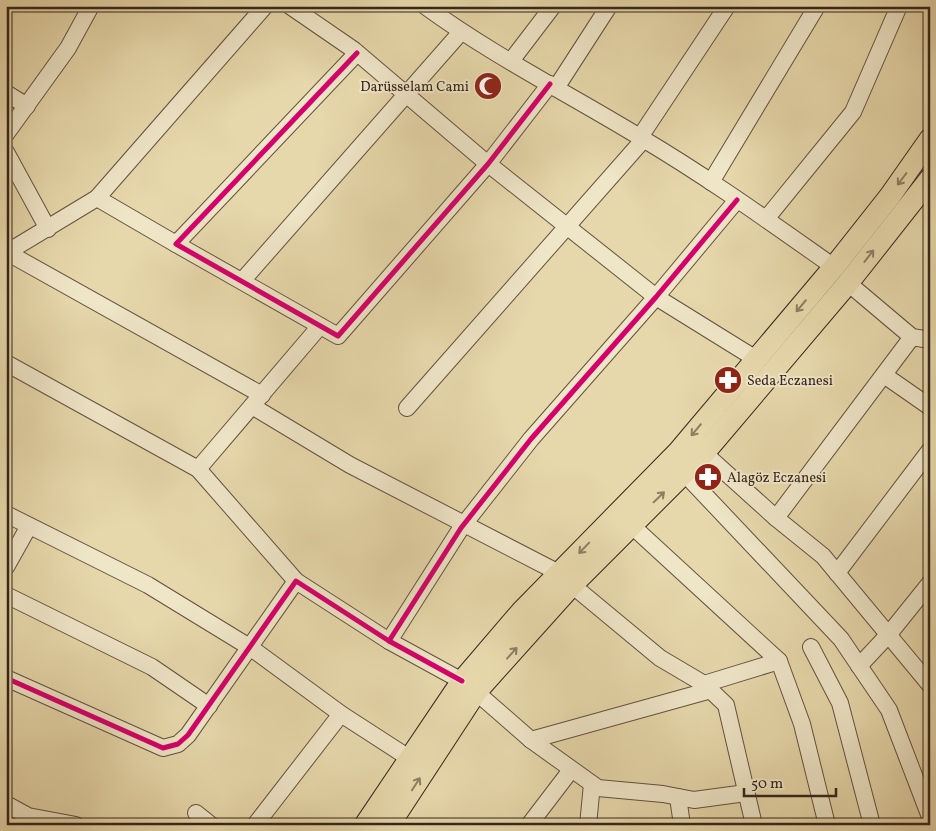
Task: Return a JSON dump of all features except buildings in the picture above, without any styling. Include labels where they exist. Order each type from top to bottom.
[{"type":"main road","points":[[565,579],[678,451],[834,267],[890,196],[930,139]]},
{"type":"main road","points":[[389,825],[469,687],[522,611],[565,579],[630,524],[704,453],[848,283],[930,179]]},
{"type":"main road","points":[[365,825],[409,758],[469,687]]},
{"type":"street","points":[[6,134],[68,48],[91,6]]},
{"type":"street","points":[[265,6],[97,198],[7,253],[257,400],[350,466],[465,524],[565,579],[660,658],[708,687],[726,705],[754,825]]},
{"type":"street","points":[[425,6],[461,32],[642,138],[711,182],[834,267]]},
{"type":"street","points":[[511,61],[552,6]]},
{"type":"street","points":[[97,198],[338,336],[488,164],[553,86],[609,6]]},
{"type":"street","points":[[407,408],[642,138],[727,6]]},
{"type":"street","points":[[711,182],[817,6]]},
{"type":"street","points":[[766,219],[853,112],[899,6]]},
{"type":"street","points":[[296,8],[358,53],[488,164],[656,296],[756,359]]},
{"type":"street","points":[[242,281],[461,32]]},
{"type":"street","points":[[176,244],[358,53]]},
{"type":"street","points":[[6,93],[27,106]]},
{"type":"street","points":[[6,152],[48,229]]},
{"type":"street","points":[[389,642],[465,524],[531,439],[737,200]]},
{"type":"street","points":[[848,283],[912,337],[930,340]]},
{"type":"street","points":[[198,470],[320,326]]},
{"type":"street","points":[[776,518],[912,337]]},
{"type":"street","points":[[6,363],[198,470],[296,581],[389,642],[469,687],[531,740],[598,788],[694,800],[746,793]]},
{"type":"street","points":[[884,375],[930,407]]},
{"type":"street","points":[[837,573],[930,450]]},
{"type":"street","points":[[704,453],[776,518],[823,556],[930,685]]},
{"type":"street","points":[[684,473],[841,639],[888,710],[930,817]]},
{"type":"street","points":[[6,514],[148,585],[251,648],[341,714],[409,758]]},
{"type":"street","points":[[630,524],[779,660],[802,724],[827,825]]},
{"type":"street","points":[[6,567],[29,526]]},
{"type":"street","points":[[6,678],[163,748],[178,744],[209,706],[251,648],[296,581]]},
{"type":"street","points":[[859,666],[889,634],[930,584]]},
{"type":"street","points":[[6,595],[152,667],[209,706]]},
{"type":"street","points":[[811,647],[840,703],[872,825]]},
{"type":"street","points":[[531,740],[708,687],[779,660]]},
{"type":"street","points":[[255,825],[341,714]]},
{"type":"street","points":[[529,825],[571,770]]},
{"type":"street","points":[[588,825],[592,784]]},
{"type":"street","points":[[678,797],[682,825]]},
{"type":"street","points":[[6,804],[28,816],[76,825]]},
{"type":"street","points":[[196,813],[211,825]]},
{"type":"cycle path","points":[[357,53],[176,244],[338,336],[488,164],[550,84]]},
{"type":"cycle path","points":[[389,641],[461,528],[531,439],[656,297],[737,200]]},
{"type":"cycle path","points":[[6,678],[163,748],[178,744],[188,735],[296,581],[389,641],[462,681]]},
{"type":"place","name":"Darüsselam Cami","points":[[488,86]]},
{"type":"place","name":"Seda Eczanesi","points":[[728,380]]},
{"type":"place","name":"Alagöz Eczanesi","points":[[708,477]]}]
